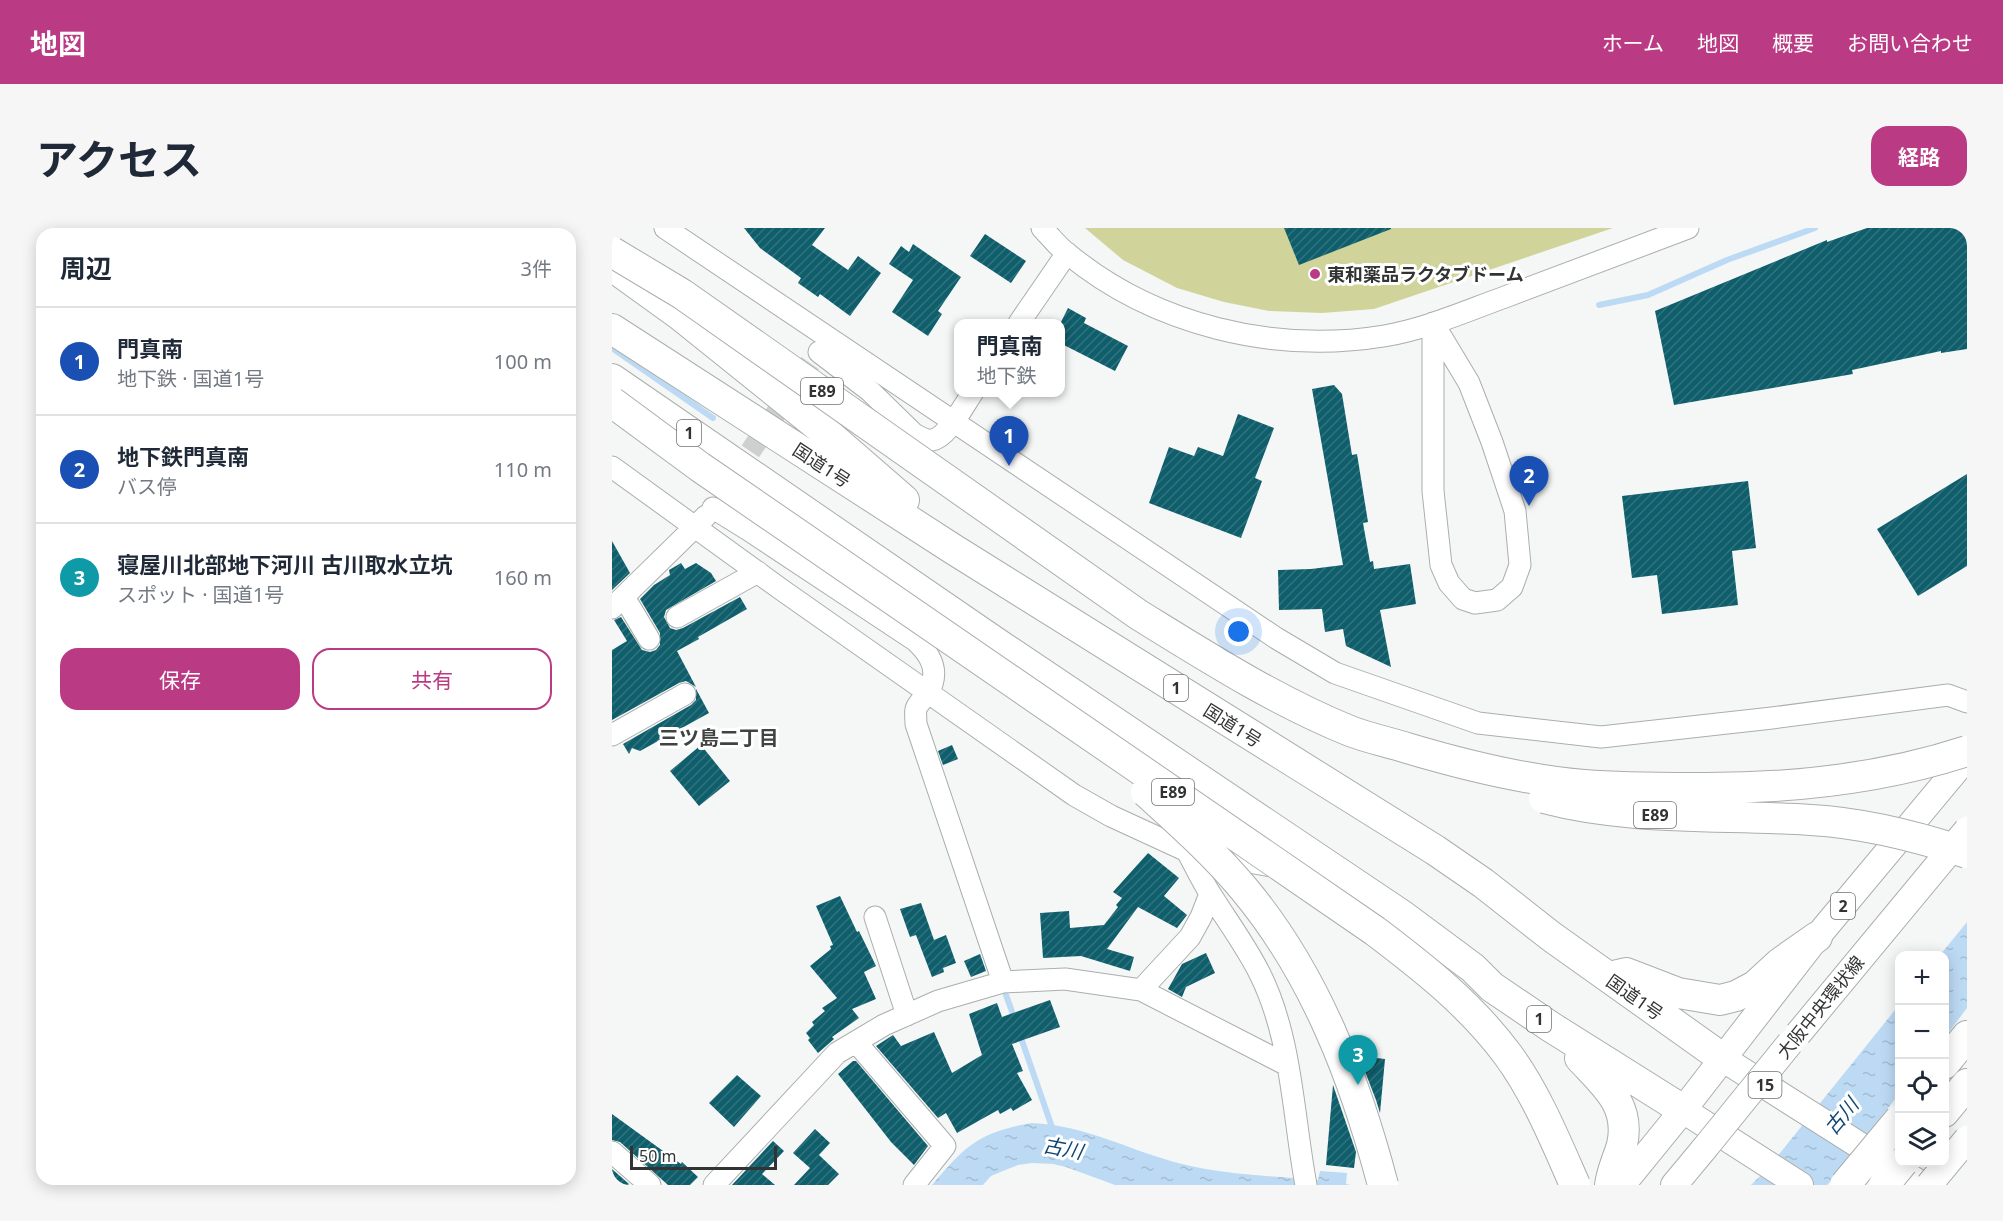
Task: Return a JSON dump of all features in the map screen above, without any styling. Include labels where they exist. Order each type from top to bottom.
[{"type":"highway","name":"E89","points":[[612,252],[691,300],[1139,615],[1278,697],[1351,731],[1424,762],[1491,784],[1551,800],[1604,810],[1665,816],[1811,819],[1863,825],[1967,853]]},
{"type":"highway","points":[[612,266],[680,315],[897,493],[953,549]]},
{"type":"highway","name":"国道1号","points":[[612,329],[953,549],[1435,850],[1483,882],[1552,937],[1722,1058]]},
{"type":"highway","name":"1","points":[[612,379],[766,486],[1403,916],[1473,968],[1492,987],[1683,1110]]},
{"type":"highway","name":"E89","points":[[612,402],[700,467],[1356,917],[1423,967],[1459,999],[1509,1057],[1552,1135],[1575,1185]]},
{"type":"highway","points":[[612,416],[766,486]]},
{"type":"highway","name":"E89","points":[[910,611],[1141,788],[1198,839],[1244,889],[1278,935],[1306,980],[1330,1028],[1371,1140],[1383,1185]]},
{"type":"highway","name":"E89","points":[[1351,731],[1431,755],[1505,773],[1583,785],[1654,788],[1731,789],[1808,784],[1886,772],[1967,751]]},
{"type":"highway","points":[[1608,977],[1626,973],[1678,993],[1719,1000],[1736,996],[1755,986],[1780,963],[1817,937]]},
{"type":"highway","points":[[1551,1027],[1615,1095],[1622,1114],[1624,1130],[1622,1147],[1612,1170],[1610,1185]]},
{"type":"highway","points":[[1948,1059],[1967,1036]]},
{"type":"highway","points":[[1949,1106],[1967,1084]]},
{"type":"highway","points":[[1845,1185],[1895,1124]]},
{"type":"highway","points":[[1884,1185],[1899,1167]]},
{"type":"main road","name":"2","points":[[1620,1185],[1683,1110],[1817,937],[1967,757]]},
{"type":"main road","name":"大阪中央環状線","points":[[1674,1185],[1967,830]]},
{"type":"main road","name":"15","points":[[1722,1058],[1922,1185]]},
{"type":"main road","points":[[1683,1110],[1800,1185]]},
{"type":"main road","points":[[1929,1185],[1967,1139]]},
{"type":"street","points":[[665,228],[846,372],[914,434],[931,440],[939,438],[946,432],[970,397]]},
{"type":"street","points":[[1042,228],[1067,254],[1112,285],[1165,312],[1213,328],[1267,339],[1326,341],[1384,336],[1433,323],[1688,228]]},
{"type":"street","points":[[1022,319],[1067,254]]},
{"type":"street","points":[[1433,323],[1469,383],[1515,511],[1520,565],[1512,587],[1497,600],[1475,603],[1463,599],[1449,583],[1441,565],[1432,491],[1433,323]]},
{"type":"street","points":[[819,351],[953,421],[1276,638],[1335,673],[1478,723],[1601,737],[1948,696],[1967,702]]},
{"type":"street","points":[[612,467],[1074,795],[1111,816],[1187,851],[1278,867],[1340,874]]},
{"type":"street","points":[[649,639],[618,603],[714,506],[916,641],[925,650],[935,669],[934,680],[915,710],[916,724],[1003,982]]},
{"type":"street","points":[[677,616],[758,572]]},
{"type":"street","points":[[612,735],[685,694]]},
{"type":"street","points":[[1187,851],[1210,894],[1261,975],[1276,1017],[1287,1065],[1306,1185]]},
{"type":"street","points":[[1141,990],[1190,937],[1210,894]]},
{"type":"street","points":[[875,917],[907,1015]]},
{"type":"street","points":[[714,1185],[837,1053],[938,1001],[1003,982],[1065,979],[1141,990],[1287,1065]]},
{"type":"street","points":[[856,1042],[945,1146],[914,1185]]},
{"type":"street","points":[[612,1152],[651,1185]]},
{"type":"green space","name":"東和薬品ラクタブドーム","points":[[1085,228],[1613,228],[1374,309],[1322,313],[1269,311],[1224,302],[1177,288],[1123,260]]},
{"type":"water","points":[[1967,922],[1967,1008],[1949,1032],[1949,951],[1943,951]]},
{"type":"water","name":"古川","points":[[1895,1010],[1895,1099],[1830,1182],[1827,1185],[1751,1185],[1768,1168]]},
{"type":"water","name":"古川","points":[[1032,1123],[1071,1128],[1163,1159],[1199,1168],[1250,1175],[1318,1180],[1320,1171],[1347,1173],[1346,1184],[1351,1185],[1115,1185],[1066,1167],[1032,1163],[1018,1165],[991,1176],[983,1185],[932,1185],[975,1142],[999,1131]]},
{"type":"building","points":[[744,228],[825,228],[812,245],[848,270],[858,256],[881,273],[850,316],[820,294],[818,297],[798,283],[801,278],[760,248]]},
{"type":"building","points":[[1284,228],[1391,228],[1391,229],[1299,265]]},
{"type":"building","points":[[1867,228],[1967,228],[1967,349],[1941,353],[1941,351],[1852,370],[1853,374],[1674,405],[1655,311],[1827,240],[1827,242]]},
{"type":"building","points":[[985,234],[1026,261],[1011,283],[970,256]]},
{"type":"building","points":[[913,244],[961,277],[938,311],[942,314],[928,336],[892,312],[913,280],[889,264],[901,246],[909,252]]},
{"type":"building","points":[[1068,308],[1086,318],[1084,323],[1128,346],[1115,371],[1065,346],[1065,319],[1062,319]]},
{"type":"building","points":[[1334,385],[1342,394],[1352,455],[1357,454],[1368,522],[1363,523],[1370,562],[1373,561],[1374,569],[1410,564],[1416,604],[1380,610],[1391,667],[1346,646],[1343,629],[1325,632],[1322,609],[1279,610],[1278,570],[1343,565],[1312,389]]},
{"type":"building","points":[[1238,414],[1274,428],[1255,478],[1262,481],[1241,538],[1149,503],[1169,447],[1194,456],[1198,447],[1223,456]]},
{"type":"building","points":[[1967,474],[1967,566],[1918,596],[1877,529]]},
{"type":"building","points":[[1748,481],[1756,548],[1732,551],[1738,605],[1662,614],[1657,575],[1632,578],[1622,496]]},
{"type":"building","points":[[612,541],[630,573],[612,590]]},
{"type":"building","points":[[681,563],[685,569],[696,563],[711,573],[716,581],[666,610],[664,617],[670,628],[676,630],[683,628],[740,597],[747,609],[677,651],[696,687],[686,681],[679,683],[612,720],[612,650],[627,641],[614,620],[621,617],[642,650],[650,652],[656,650],[660,645],[660,633],[640,599],[654,585],[670,575],[669,570]]},
{"type":"building","points":[[696,689],[709,713],[640,751],[632,748],[629,754],[623,744],[691,705],[696,700]]},
{"type":"building","points":[[701,745],[730,781],[699,806],[670,771]]},
{"type":"building","points":[[952,745],[958,759],[943,765],[938,751]]},
{"type":"building","points":[[1148,853],[1179,878],[1164,896],[1187,915],[1177,928],[1138,907],[1107,949],[1134,957],[1130,971],[1081,956],[1043,958],[1040,913],[1069,911],[1070,928],[1104,925],[1122,898],[1113,892]]},
{"type":"building","points":[[840,896],[876,966],[864,972],[876,999],[852,1009],[859,1018],[832,1037],[834,1039],[818,1053],[808,1040],[810,1038],[806,1033],[814,1025],[812,1022],[825,1011],[822,1008],[837,998],[810,966],[833,945],[816,906]]},
{"type":"building","points":[[921,903],[934,940],[946,935],[956,963],[943,968],[944,972],[932,977],[916,935],[910,937],[900,909]]},
{"type":"building","points":[[1206,953],[1215,973],[1186,987],[1182,997],[1168,989],[1182,964]]},
{"type":"building","points":[[980,954],[986,971],[971,977],[964,961]]},
{"type":"building","points":[[1050,1000],[1060,1027],[1012,1044],[1023,1071],[1017,1073],[1032,1100],[1013,1111],[1011,1108],[1000,1114],[998,1110],[957,1133],[946,1113],[938,1118],[876,1046],[893,1035],[901,1046],[934,1032],[952,1073],[982,1055],[969,1014],[997,1003],[1002,1017]]},
{"type":"building","points":[[1359,1056],[1385,1059],[1380,1113],[1376,1100]]},
{"type":"building","points":[[856,1061],[928,1146],[914,1165],[891,1142],[838,1074]]},
{"type":"building","points":[[737,1075],[761,1096],[734,1127],[709,1103]]},
{"type":"building","points":[[1333,1085],[1356,1152],[1354,1168],[1326,1165]]},
{"type":"building","points":[[612,1114],[681,1164],[682,1162],[698,1177],[690,1185],[668,1185],[620,1142],[612,1140]]},
{"type":"building","points":[[815,1129],[830,1143],[819,1155],[839,1174],[828,1185],[794,1185],[810,1168],[793,1153]]},
{"type":"building","points":[[773,1141],[784,1151],[762,1174],[775,1185],[732,1185]]},
{"type":"building","points":[[612,1169],[629,1184],[622,1185],[612,1179]]},
{"type":"waterway","points":[[1599,305],[1648,295],[1727,260],[1815,228]]},
{"type":"waterway","points":[[612,348],[713,418]]},
{"type":"waterway","points":[[1006,995],[1015,1020]]},
{"type":"waterway","name":"古川","points":[[1020,1035],[1053,1130]]},
{"type":"tunnel","points":[[733,477],[810,363]]},
{"type":"place","name":"東和薬品ラクタブドーム","points":[[1315,274]]},
{"type":"place","name":"門真南","points":[[1009,466]]},
{"type":"place","name":"地下鉄門真南","points":[[1529,506]]},
{"type":"place","name":"寝屋川北部地下河川 古川取水立坑","points":[[1358,1085]]},
{"type":"district","name":"三ツ島二丁目","points":[[719,737]]}]
